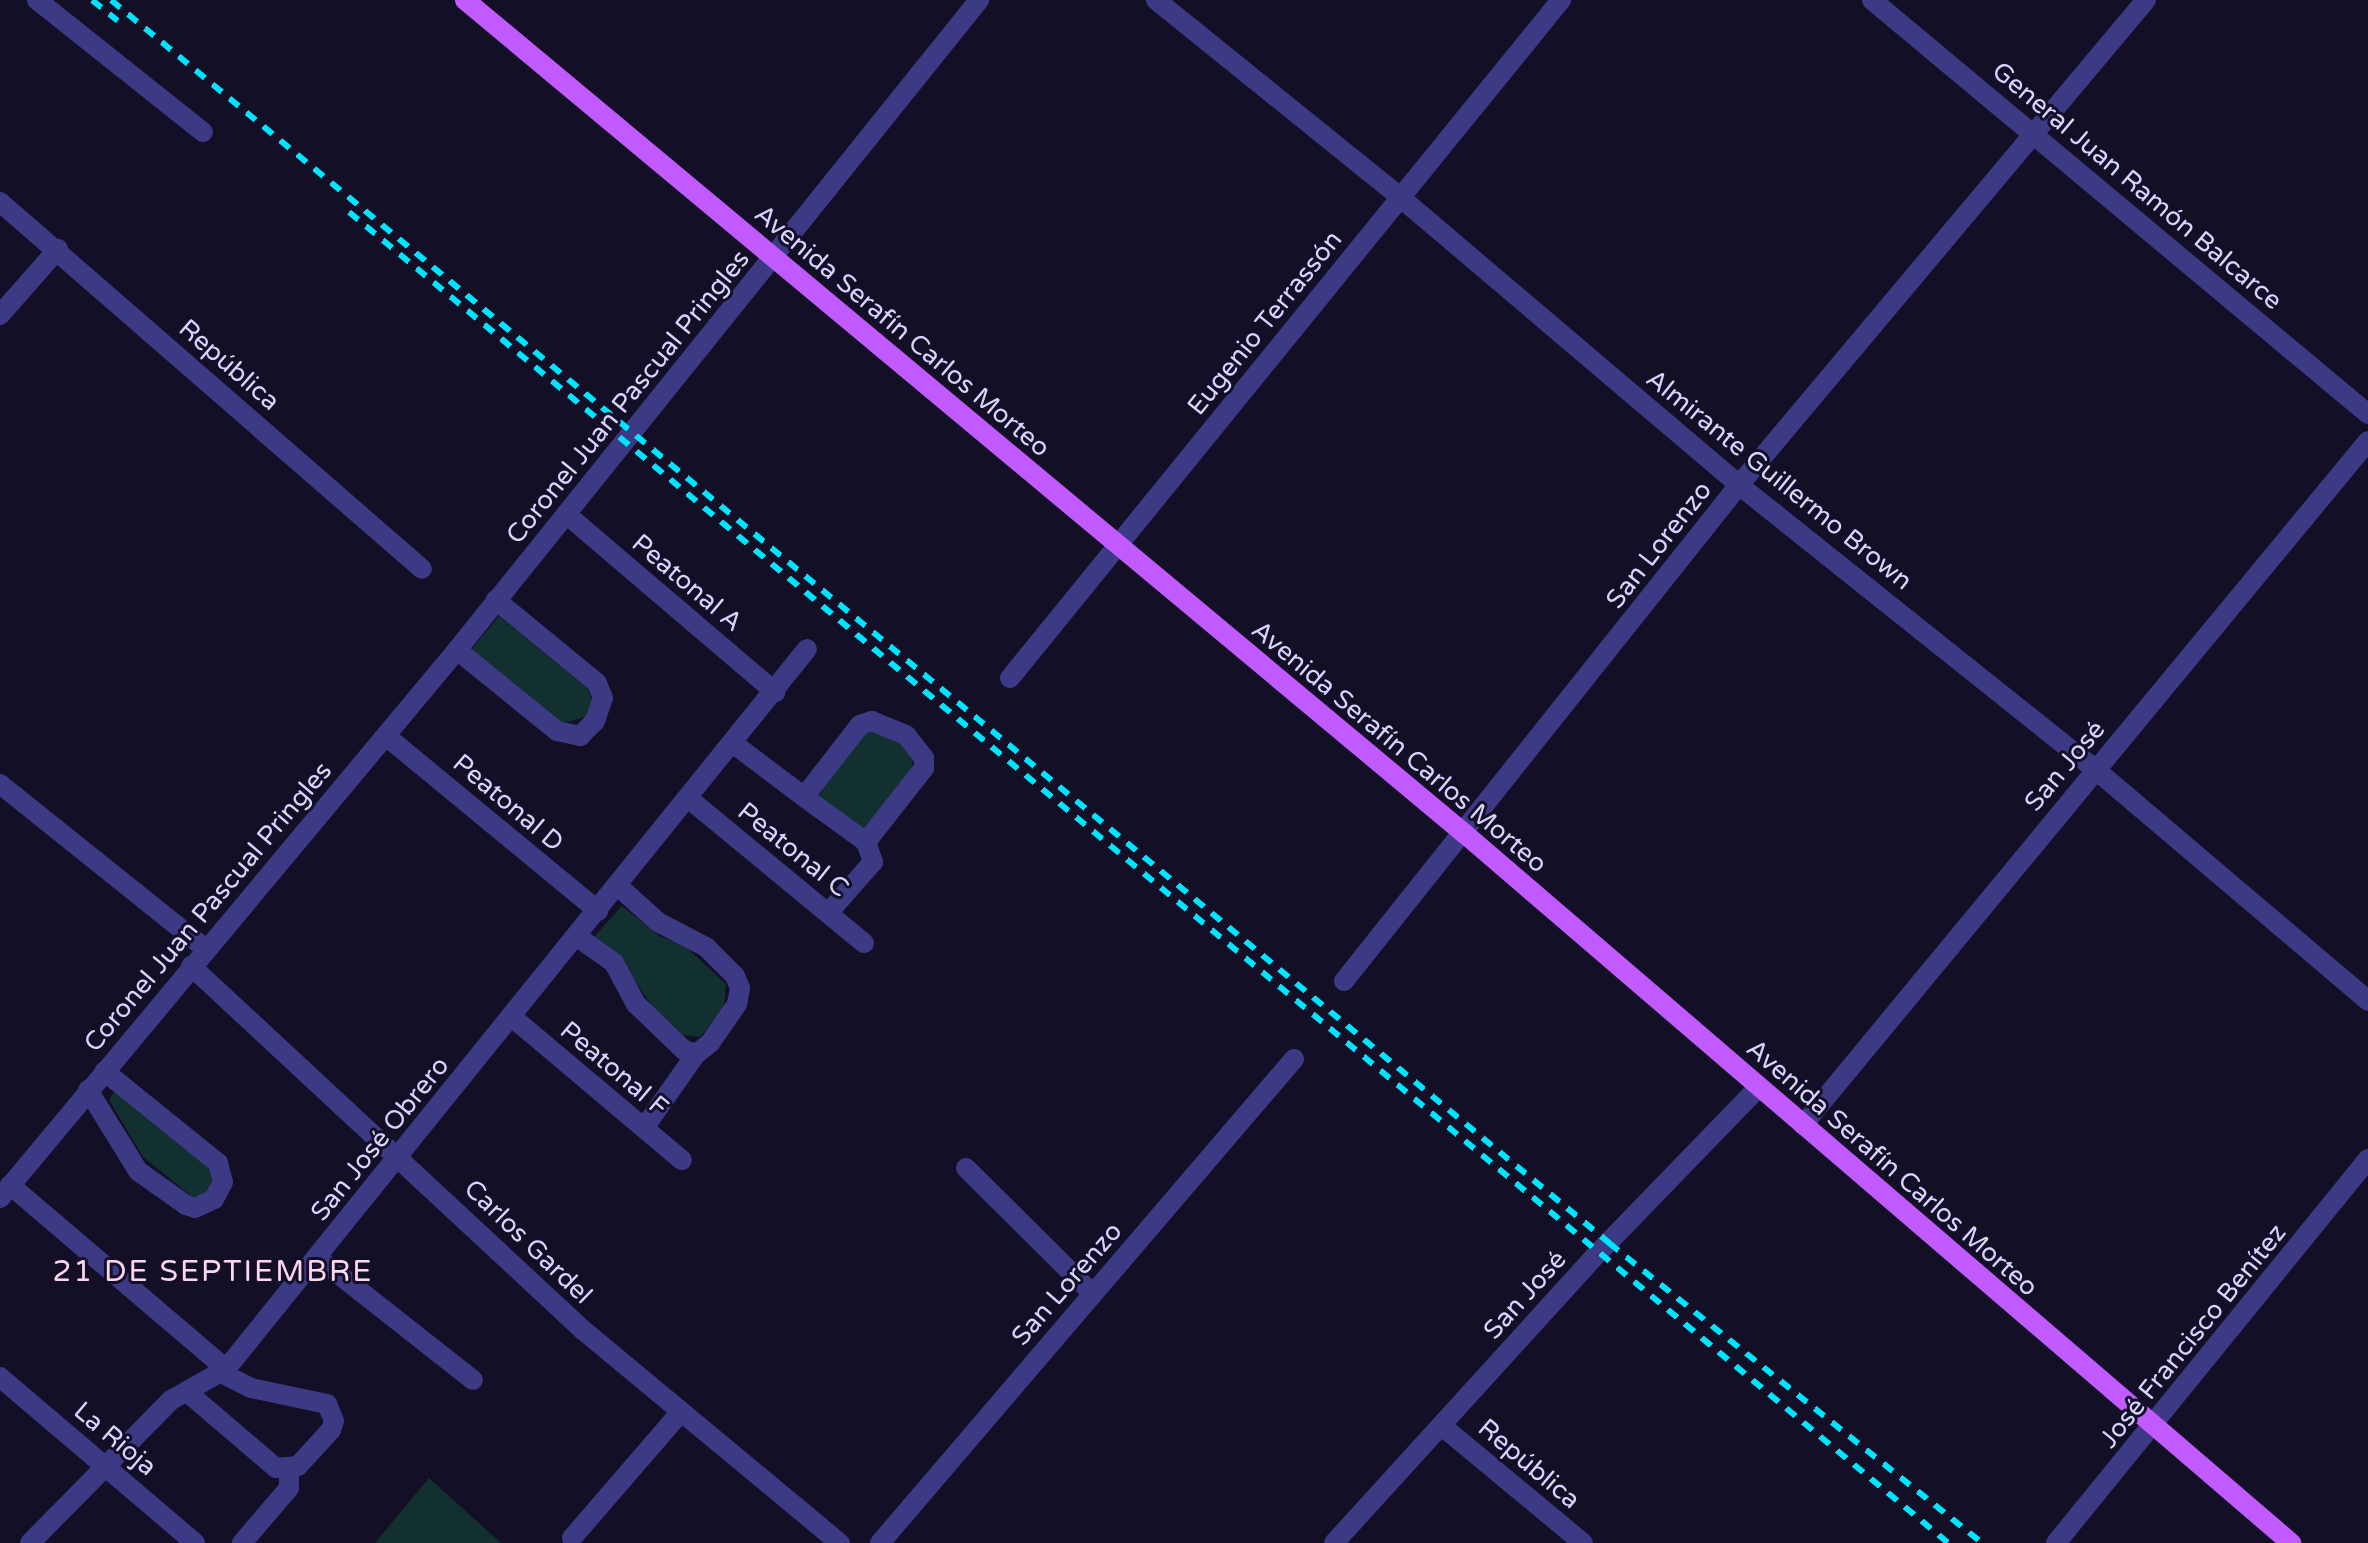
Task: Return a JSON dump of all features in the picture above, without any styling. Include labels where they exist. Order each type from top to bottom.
[{"type":"main road","name":"Avenida Serafín Carlos Morteo","points":[[465,0],[1465,834],[2153,1429],[2291,1543]]},
{"type":"street","points":[[37,0],[203,132]]},
{"type":"street","name":"Coronel Juan Pascual Pringles","points":[[5,1192],[457,650],[775,258],[979,0]]},
{"type":"street","name":"Almirante Guillermo Brown","points":[[1156,0],[1401,198],[1739,485],[2096,770],[2368,1001]]},
{"type":"street","name":"Eugenio Terrassón","points":[[1010,678],[1561,0]]},
{"type":"street","name":"General Juan Ramón Balcarce","points":[[1872,0],[2368,414]]},
{"type":"street","name":"San Lorenzo","points":[[1344,981],[1465,834],[1739,485],[2146,0]]},
{"type":"street","name":"República","points":[[0,202],[58,249],[422,569]]},
{"type":"street","points":[[0,315],[58,249]]},
{"type":"street","name":"San José","points":[[1803,1125],[2368,441]]},
{"type":"street","name":"Peatonal A","points":[[566,514],[775,692]]},
{"type":"street","points":[[457,650],[557,731],[580,736],[595,721],[603,698],[597,683],[496,600]]},
{"type":"street","name":"San José Obrero","points":[[30,1543],[171,1400],[223,1371],[579,938],[807,649]]},
{"type":"street","points":[[804,797],[860,725],[872,721],[906,735],[919,747],[924,768],[866,842]]},
{"type":"street","name":"Peatonal D","points":[[386,736],[598,911]]},
{"type":"street","points":[[734,744],[866,842],[873,862],[829,912]]},
{"type":"street","points":[[0,784],[206,949]]},
{"type":"street","name":"Peatonal C","points":[[688,798],[864,943]]},
{"type":"street","points":[[619,887],[658,922],[706,947],[735,976],[740,988],[737,1004],[710,1043],[696,1054],[644,1128]]},
{"type":"street","points":[[579,938],[614,963],[636,1004],[656,1025],[696,1054]]},
{"type":"street","name":"Carlos Gardel","points":[[191,966],[583,1330],[840,1543]]},
{"type":"street","name":"Peatonal F","points":[[512,1017],[682,1160]]},
{"type":"street","name":"San Lorenzo","points":[[880,1543],[1294,1059]]},
{"type":"street","points":[[88,1090],[138,1171],[186,1205],[195,1208],[214,1199],[223,1182],[218,1163],[104,1071]]},
{"type":"street","name":"San José","points":[[1334,1543],[1599,1252],[1759,1087]]},
{"type":"street","name":"José Francisco Benítez","points":[[2056,1543],[2153,1429],[2368,1159]]},
{"type":"street","points":[[966,1168],[1093,1294]]},
{"type":"street","points":[[5,1192],[223,1371],[251,1388],[320,1402],[333,1411],[331,1430],[289,1470],[289,1488],[242,1543]]},
{"type":"street","points":[[318,1258],[473,1380]]},
{"type":"street","name":"La Rioja","points":[[0,1377],[106,1464],[195,1543]]},
{"type":"street","points":[[187,1392],[264,1463],[289,1470]]},
{"type":"street","points":[[572,1538],[680,1413]]},
{"type":"street","name":"República","points":[[1442,1426],[1583,1543]]},
{"type":"green space","points":[[499,616],[587,688],[594,705],[588,716],[561,724],[469,652]]},
{"type":"green space","points":[[871,730],[907,746],[913,760],[912,769],[865,830],[818,796],[862,735]]},
{"type":"green space","points":[[622,906],[661,937],[684,945],[726,984],[724,1009],[700,1037],[683,1035],[651,1005],[619,957],[594,937]]},
{"type":"green space","points":[[114,1092],[213,1167],[216,1189],[195,1199],[143,1157],[109,1100]]},
{"type":"green space","points":[[429,1478],[501,1543],[375,1543]]},
{"type":"railway","points":[[92,0],[118,21]]},
{"type":"railway","points":[[111,0],[1609,1243],[1982,1543]]},
{"type":"railway","points":[[349,212],[1948,1543]]},
{"type":"district","name":"21 DE SEPTIEMBRE","points":[[213,1272]]}]
